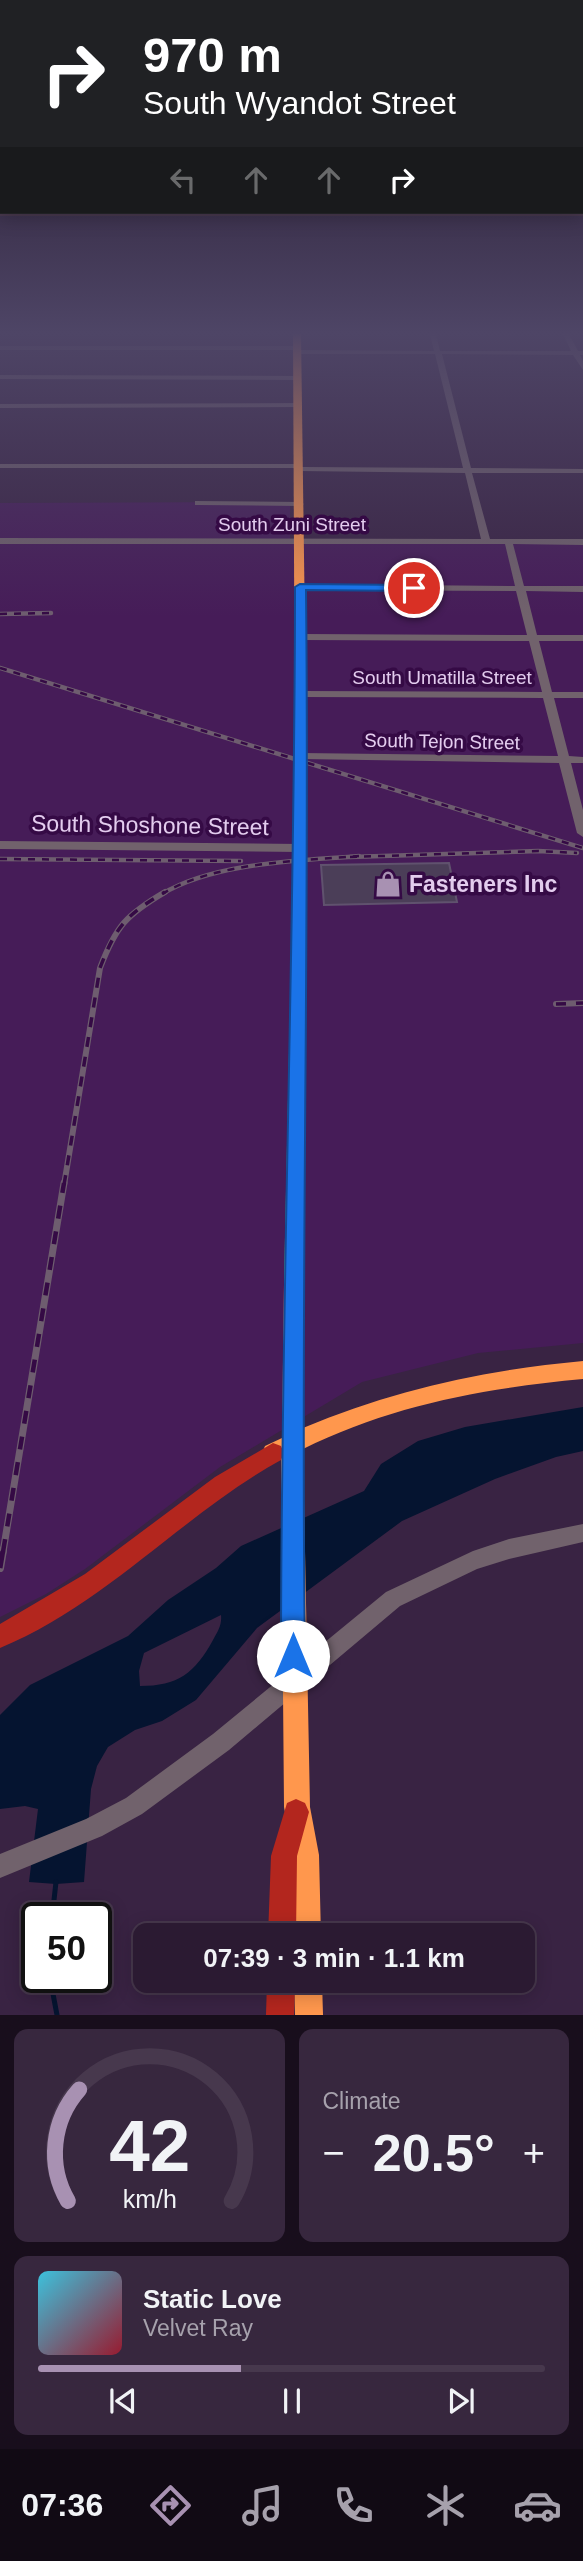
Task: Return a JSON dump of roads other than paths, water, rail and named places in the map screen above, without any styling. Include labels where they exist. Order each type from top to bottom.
[{"type":"main road","points":[[298,428],[301,756],[292,1441],[293,1680],[298,1807],[306,1855],[307,1923]]},
{"type":"main road","points":[[0,1636],[75,1597],[229,1479],[292,1441],[373,1408],[439,1390],[517,1375],[583,1370]]},
{"type":"main road","points":[[282,1923],[284,1856],[298,1807]]},
{"type":"main road","points":[[282,1916],[284,1923]]},
{"type":"main road","points":[[280,2015],[281,1993]]},
{"type":"main road","points":[[290,1993],[290,2015]]},
{"type":"main road","points":[[308,1993],[309,2015]]},
{"type":"street","points":[[456,428],[486,541]]},
{"type":"street","points":[[0,466],[583,471]]},
{"type":"street","points":[[198,503],[300,504]]},
{"type":"street","name":"South Zuni Street","points":[[0,541],[583,542]]},
{"type":"street","points":[[508,541],[583,833]]},
{"type":"street","points":[[300,587],[583,589]]},
{"type":"street","points":[[301,637],[583,638]]},
{"type":"street","name":"South Umatilla Street","points":[[301,694],[583,695]]},
{"type":"street","name":"South Tejon Street","points":[[301,756],[583,760]]},
{"type":"street","name":"South Shoshone Street","points":[[0,845],[300,848]]},
{"type":"street","points":[[0,1866],[94,1828],[134,1806],[178,1776],[393,1599],[473,1561],[509,1549],[583,1533]]},
{"type":"water","points":[[583,1407],[583,1451],[556,1457],[495,1479],[402,1521],[257,1628],[196,1700],[162,1721],[135,1730],[108,1747],[97,1766],[91,1789],[84,1882],[29,1882],[38,1809],[25,1806],[0,1809],[0,1715],[30,1685],[128,1636],[168,1600],[216,1568],[241,1546],[364,1491],[381,1464],[418,1441],[465,1427]],"holes":[[[221,1615],[213,1640],[192,1669],[175,1680],[140,1686],[139,1671],[144,1653]]]},
{"type":"waterway","points":[[54,1902],[56,1882]]},
{"type":"waterway","points":[[53,1993],[57,2015]]},
{"type":"railway","points":[[0,614],[51,613]]},
{"type":"railway","points":[[0,668],[583,848]]},
{"type":"railway","points":[[350,857],[538,851],[577,853]]},
{"type":"railway","points":[[162,894],[183,883],[232,869],[359,856]]},
{"type":"railway","points":[[0,859],[241,861]]},
{"type":"railway","points":[[64,1185],[100,968],[111,942],[124,923],[162,894]]},
{"type":"railway","points":[[556,1004],[583,1003]]},
{"type":"railway","points":[[3,1552],[64,1183]]},
{"type":"railway","points":[[0,1568],[3,1550]]},
{"type":"place","name":"Fasteners Inc","points":[[388,884]]}]
